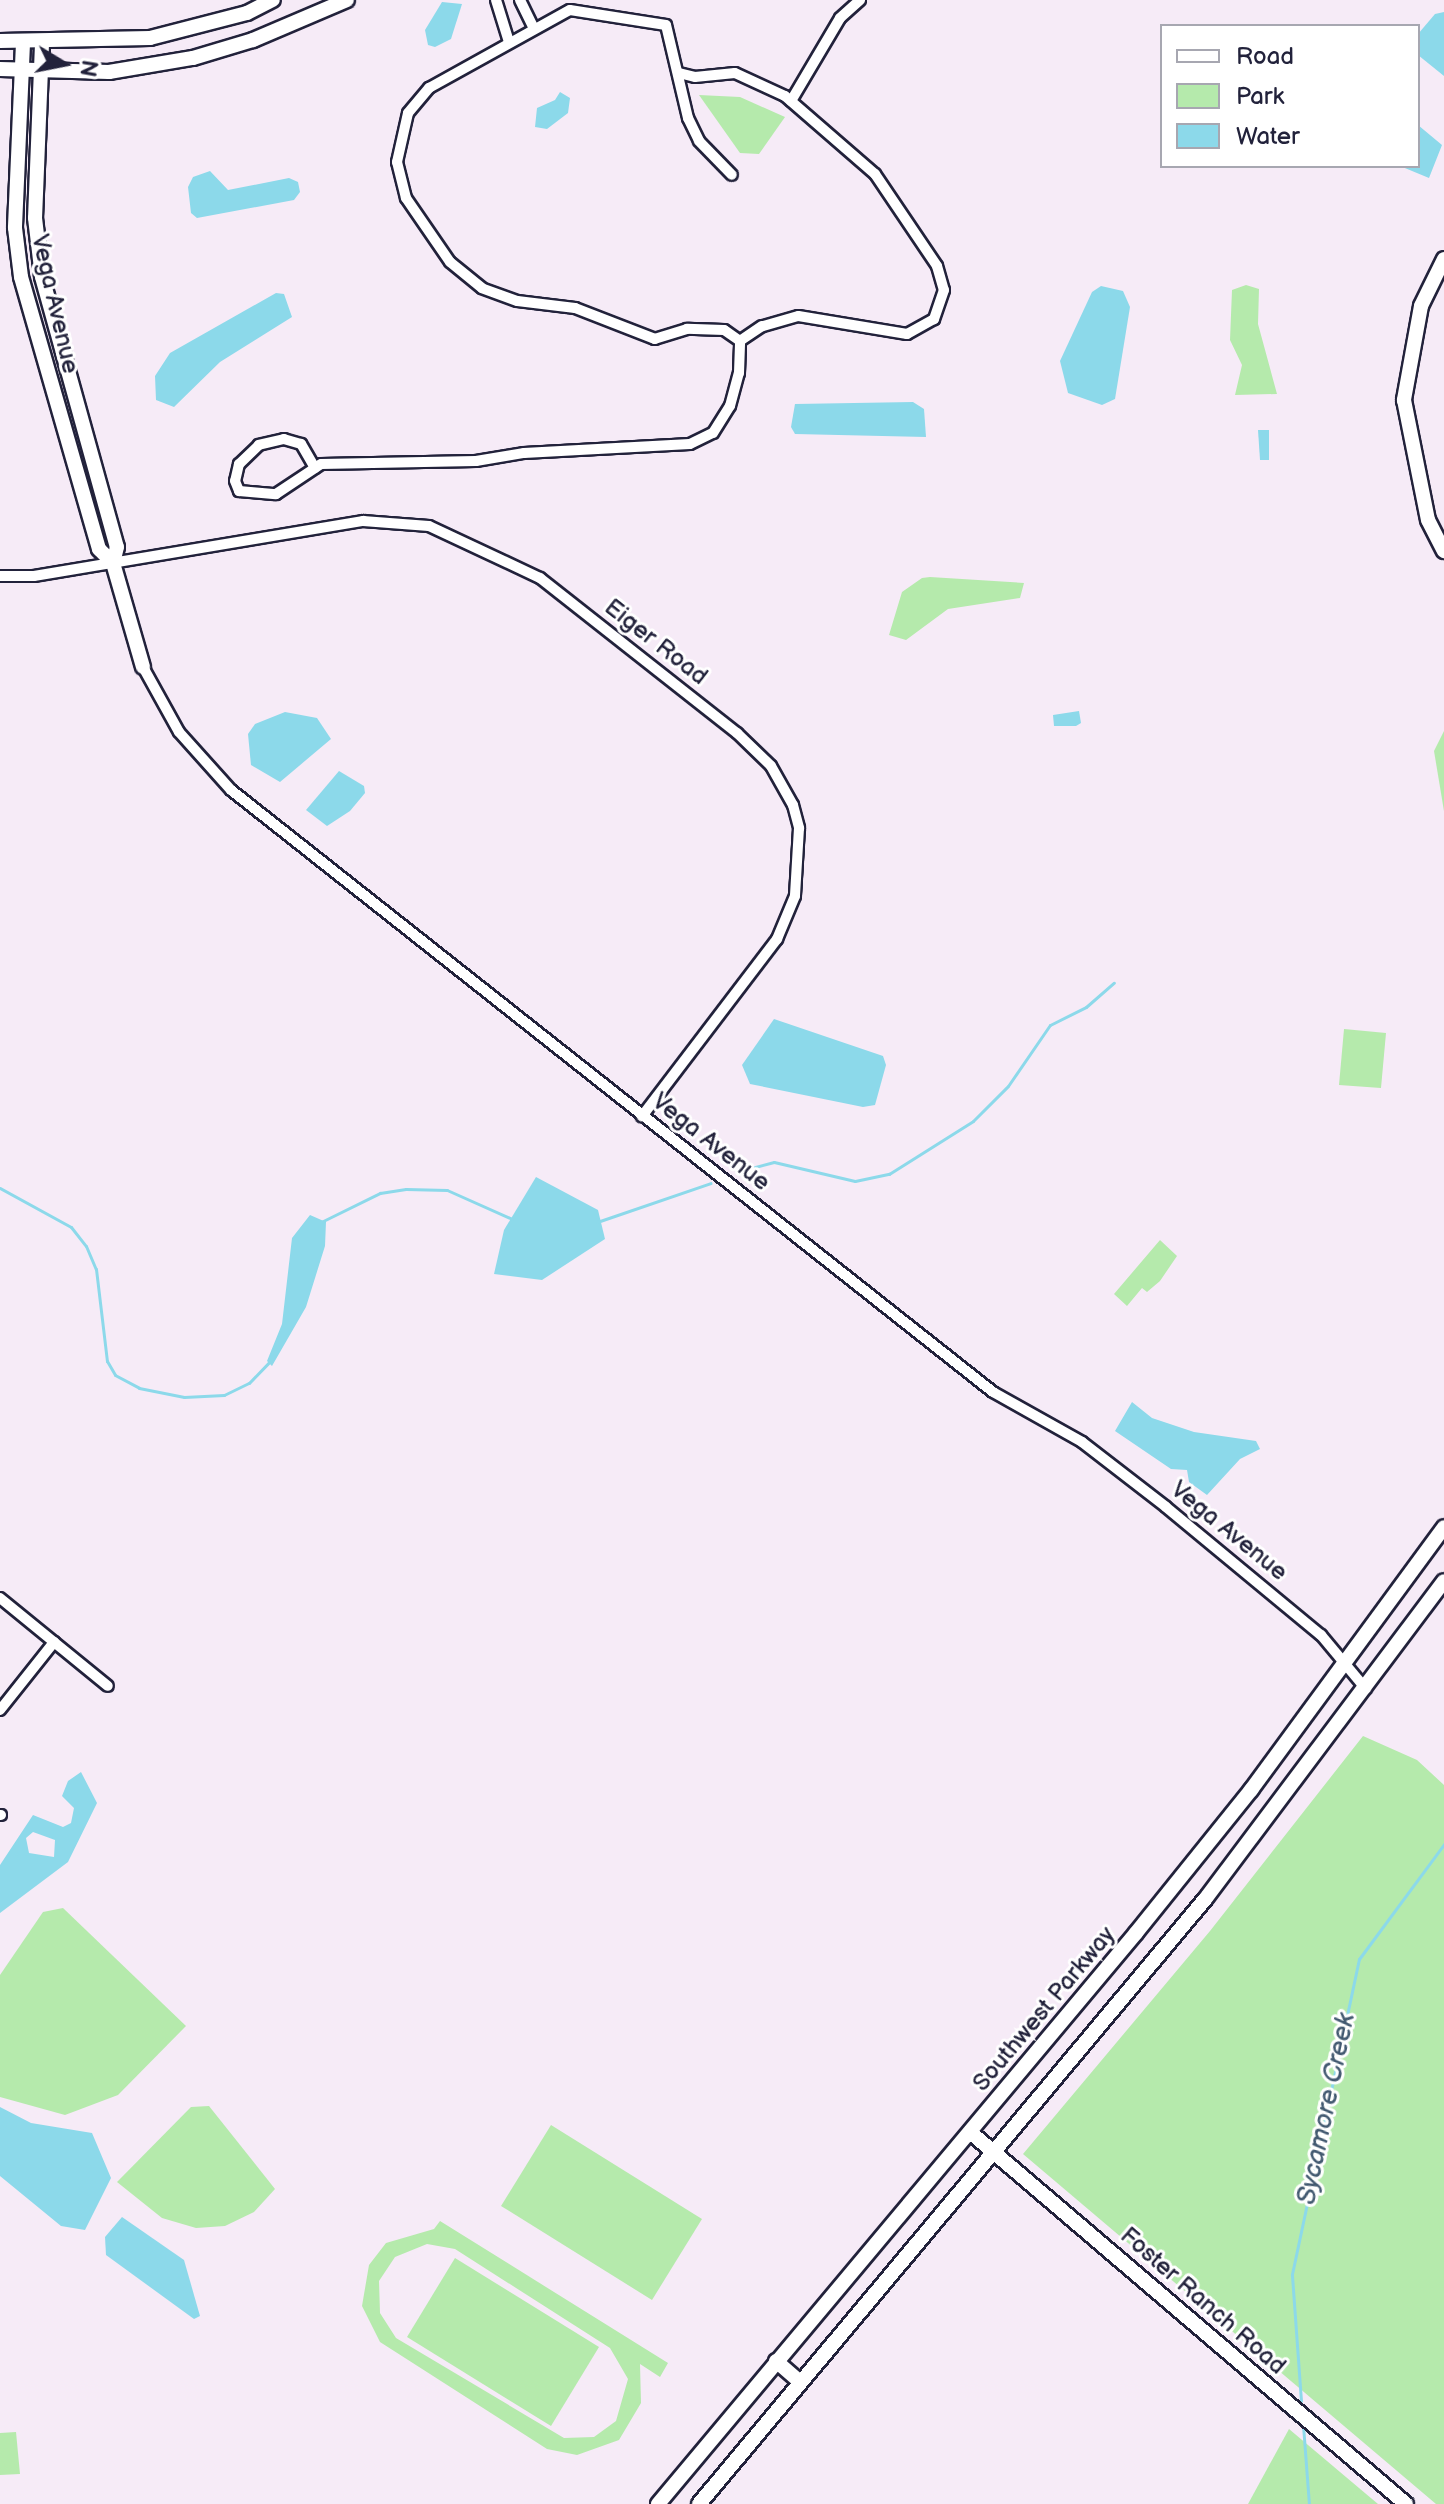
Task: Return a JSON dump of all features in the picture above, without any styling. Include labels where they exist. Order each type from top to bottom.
[{"type":"main road","points":[[0,41],[42,44],[150,38],[247,13],[273,0]]},
{"type":"main road","points":[[0,69],[109,72],[193,58],[347,0]]},
{"type":"main road","name":"Vega Avenue","points":[[23,43],[15,228],[21,277],[99,549],[113,563],[143,667]]},
{"type":"main road","name":"Vega Avenue","points":[[42,44],[37,248],[117,547],[113,563]]},
{"type":"main road","points":[[1444,259],[1421,306],[1404,400],[1428,520],[1444,551]]},
{"type":"main road","name":"Southwest Parkway","points":[[658,2504],[1194,1861],[1344,1666],[1444,1527]]},
{"type":"main road","points":[[699,2504],[991,2151],[1206,1898],[1366,1689],[1444,1581]]},
{"type":"main road","name":"Foster Ranch Road","points":[[970,2132],[1406,2504]]},
{"type":"main road","points":[[776,2361],[800,2382]]},
{"type":"street","points":[[496,0],[509,42]]},
{"type":"street","points":[[520,0],[534,29]]},
{"type":"street","points":[[791,101],[840,18],[860,0]]},
{"type":"street","points":[[732,175],[699,141],[688,118],[666,25],[570,10],[429,88],[408,113],[397,162],[406,198],[450,262],[482,288],[517,301],[575,308],[655,339],[687,329],[724,330],[740,341]]},
{"type":"street","points":[[679,73],[695,77],[735,73],[791,101],[875,174],[937,266],[944,290],[941,308],[934,319],[907,334],[798,316],[762,326],[740,341]]},
{"type":"street","points":[[315,468],[301,444],[284,439],[259,445],[239,464],[235,481],[239,491],[276,494],[315,468],[690,444],[713,433],[730,406],[739,373],[740,341]]},
{"type":"street","name":"Eiger Road","points":[[0,576],[34,576],[338,524],[383,520],[429,526],[547,583],[757,749],[782,783],[799,828],[799,875],[791,910],[777,939],[642,1116]]},
{"type":"street","name":"Vega Avenue","points":[[143,667],[179,732],[231,790],[993,1392],[1082,1442],[1166,1507],[1321,1635],[1366,1689]]},
{"type":"street","points":[[0,1598],[108,1686]]},
{"type":"street","points":[[0,1710],[54,1642]]},
{"type":"green space","points":[[699,95],[740,97],[785,117],[759,154],[740,153]]},
{"type":"green space","points":[[1246,285],[1259,289],[1258,324],[1277,394],[1235,395],[1242,365],[1230,340],[1232,290]]},
{"type":"green space","points":[[922,578],[1024,583],[1020,598],[948,609],[906,640],[889,635],[902,592]]},
{"type":"green space","points":[[1444,731],[1444,811],[1434,751]]},
{"type":"green space","points":[[1344,1029],[1386,1033],[1381,1088],[1339,1085]]},
{"type":"green space","points":[[1160,1240],[1177,1256],[1160,1281],[1147,1292],[1142,1288],[1127,1306],[1114,1294]]},
{"type":"green space","points":[[1363,1736],[1417,1760],[1444,1785],[1444,2504],[1436,2504],[1023,2154],[1210,1931]]},
{"type":"green space","points":[[63,1908],[186,2026],[118,2095],[65,2115],[0,2097],[0,1975],[43,1912]]},
{"type":"green space","points":[[209,2106],[275,2189],[254,2212],[225,2226],[196,2228],[162,2218],[117,2182],[191,2107]]},
{"type":"green space","points":[[551,2125],[702,2219],[652,2300],[501,2206]]},
{"type":"green space","points":[[440,2221],[668,2363],[660,2377],[640,2364],[641,2403],[619,2440],[577,2455],[547,2449],[380,2342],[362,2306],[369,2265],[386,2243],[434,2229]],"holes":[[[427,2244],[455,2249],[610,2348],[628,2379],[616,2421],[594,2437],[564,2438],[396,2338],[380,2313],[379,2281],[395,2257]]]},
{"type":"green space","points":[[455,2258],[599,2347],[551,2426],[407,2337]]},
{"type":"green space","points":[[1289,2429],[1378,2504],[1248,2504]]},
{"type":"green space","points":[[16,2432],[20,2474],[0,2475],[0,2433]]},
{"type":"water","points":[[442,2],[462,4],[451,39],[435,47],[428,45],[425,30]]},
{"type":"water","points":[[1444,12],[1444,76],[1420,57],[1420,32],[1435,14]]},
{"type":"water","points":[[560,92],[570,98],[568,113],[547,129],[535,127],[537,108],[555,100]]},
{"type":"water","points":[[1420,127],[1442,145],[1429,178],[1405,168],[1420,168]]},
{"type":"water","points":[[210,171],[228,190],[289,178],[298,182],[300,192],[294,200],[197,218],[191,213],[188,187],[193,177]]},
{"type":"water","points":[[1101,286],[1123,291],[1130,307],[1115,399],[1102,405],[1068,393],[1060,361],[1092,292]]},
{"type":"water","points":[[276,293],[284,294],[292,317],[220,362],[174,407],[156,400],[155,376],[170,353]]},
{"type":"water","points":[[913,402],[924,409],[926,437],[795,434],[791,427],[795,404]]},
{"type":"water","points":[[1258,430],[1269,430],[1269,460],[1260,460]]},
{"type":"water","points":[[1079,711],[1081,723],[1076,726],[1054,726],[1053,715]]},
{"type":"water","points":[[285,712],[317,718],[331,739],[280,782],[251,765],[248,734],[255,724]]},
{"type":"water","points":[[339,771],[364,786],[365,793],[350,811],[327,826],[306,810]]},
{"type":"water","points":[[774,1019],[883,1056],[886,1065],[875,1105],[863,1107],[750,1084],[742,1065]]},
{"type":"water","points":[[536,1177],[598,1210],[605,1239],[542,1280],[494,1274],[504,1230]]},
{"type":"water","points":[[310,1215],[326,1222],[325,1246],[306,1307],[272,1366],[267,1361],[282,1324],[292,1238]]},
{"type":"water","points":[[1132,1402],[1152,1418],[1194,1432],[1256,1441],[1260,1449],[1240,1459],[1207,1495],[1189,1482],[1187,1470],[1171,1469],[1115,1431]]},
{"type":"water","points":[[81,1772],[97,1803],[68,1862],[0,1913],[0,1865],[33,1815],[63,1827],[71,1823],[74,1808],[62,1796],[68,1781]],"holes":[[[33,1832],[55,1840],[54,1857],[29,1853],[26,1838]]]},
{"type":"water","points":[[0,2107],[31,2123],[92,2133],[111,2178],[85,2230],[61,2226],[0,2176]]},
{"type":"water","points":[[122,2217],[184,2260],[200,2316],[194,2319],[106,2255],[105,2237]]},
{"type":"waterway","points":[[740,1171],[774,1162],[855,1181],[889,1174],[973,1121],[1008,1086],[1050,1025],[1086,1007],[1114,983]]},
{"type":"waterway","points":[[597,1222],[711,1183]]},
{"type":"waterway","points":[[0,1188],[71,1227],[86,1246],[96,1269],[107,1361],[115,1375],[139,1388],[184,1397],[224,1395],[249,1383],[269,1362]]},
{"type":"waterway","points":[[321,1222],[380,1193],[406,1189],[447,1190],[512,1219]]},
{"type":"waterway","name":"Sycamore Creek","points":[[1301,2401],[1292,2274],[1359,1959],[1444,1844]]},
{"type":"waterway","name":"Sycamore Creek","points":[[1303,2425],[1309,2504]]}]
